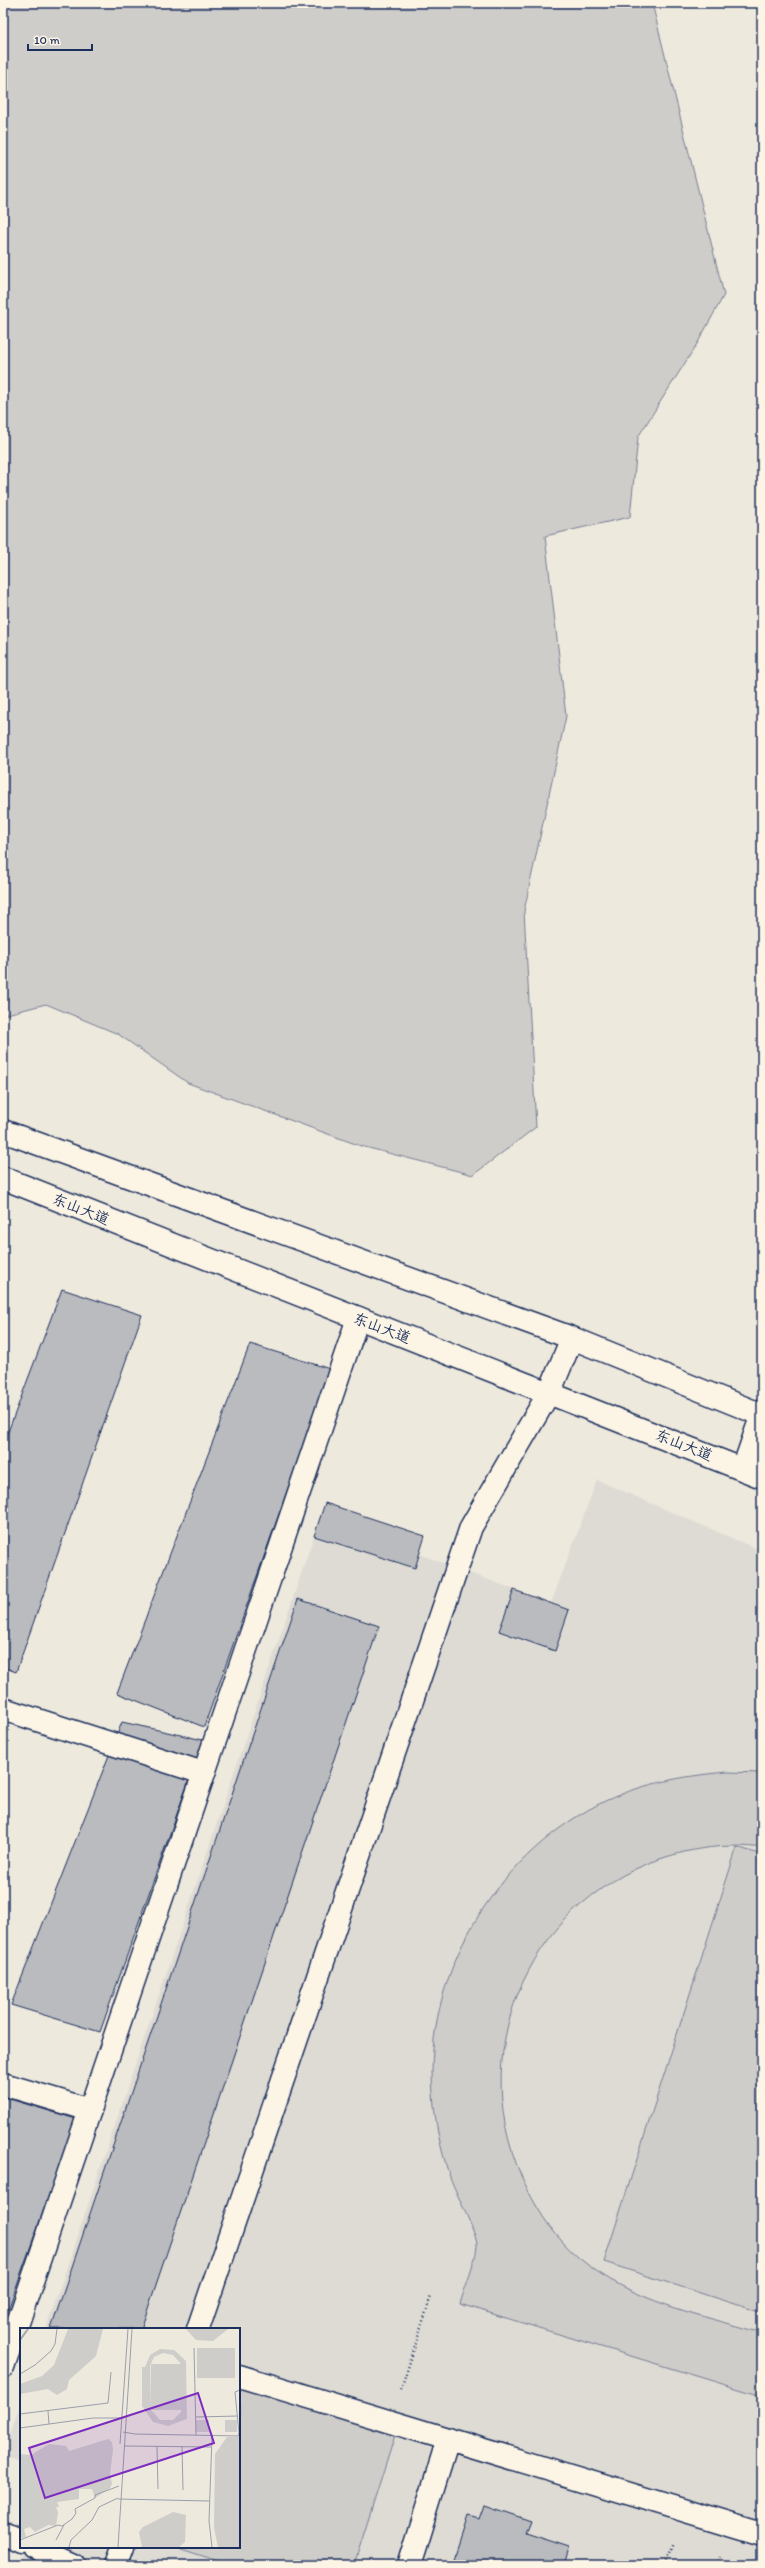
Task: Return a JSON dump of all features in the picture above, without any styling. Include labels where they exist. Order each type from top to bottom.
[{"type":"street","points":[[3,1131],[572,1338],[762,1415],[753,1473]]},
{"type":"street","name":"东山大道","points":[[3,1178],[753,1473]]},
{"type":"street","points":[[3,2367],[358,1318]]},
{"type":"street","points":[[198,2328],[471,1528],[550,1392],[572,1338]]},
{"type":"street","points":[[3,1709],[203,1773]]},
{"type":"street","points":[[3,2084],[90,2110]]},
{"type":"street","points":[[240,2376],[762,2534]]},
{"type":"street","points":[[409,2565],[448,2439]]},
{"type":"street","points":[[3,2533],[20,2541]]},
{"type":"street","points":[[36,2548],[74,2565]]},
{"type":"street","points":[[116,2565],[123,2548]]},
{"type":"path","points":[[400,2392],[431,2296]]},
{"type":"shaded area","points":[[3,3],[652,3],[724,295],[697,344],[638,437],[630,517],[545,536],[566,716],[524,911],[536,1127],[473,1175],[361,1146],[188,1083],[118,1034],[46,1004],[3,1015]]},
{"type":"shaded area","points":[[597,1480],[762,1551],[762,2565],[18,2565],[25,2548],[240,2548],[240,2328],[46,2328],[325,1503],[425,1536],[419,1554],[551,1603]]},
{"type":"shaded area","points":[[727,1772],[762,1773],[762,1848],[723,1846],[697,1849],[660,1859],[613,1881],[573,1912],[541,1950],[518,1993],[505,2040],[501,2089],[508,2139],[527,2188],[543,2217],[563,2243],[579,2258],[599,2273],[621,2286],[643,2296],[690,2313],[762,2333],[762,2396],[460,2304],[472,2268],[477,2246],[474,2232],[451,2181],[443,2154],[438,2134],[433,2094],[433,2050],[440,2007],[453,1965],[473,1926],[497,1889],[527,1856],[560,1828],[597,1805],[613,1798],[644,1786],[660,1782]]},
{"type":"shaded area","points":[[737,1847],[762,1855],[762,2313],[604,2262]]},
{"type":"shaded area","points":[[240,2380],[397,2429],[354,2565],[231,2565],[181,2549],[240,2548]]},
{"type":"shaded area","points":[[20,2406],[20,2462],[3,2455]]},
{"type":"building","points":[[62,1289],[142,1315],[16,1672],[3,1667],[3,1445]]},
{"type":"building","points":[[250,1344],[330,1369],[204,1727],[117,1693]]},
{"type":"building","points":[[325,1503],[425,1536],[415,1568],[314,1536]]},
{"type":"building","points":[[514,1590],[569,1610],[555,1651],[499,1631]]},
{"type":"building","points":[[298,1599],[379,1626],[141,2328],[51,2328]]},
{"type":"building","points":[[122,1722],[203,1740],[100,2032],[11,2005]]},
{"type":"building","points":[[3,2097],[76,2119],[3,2324]]},
{"type":"building","points":[[484,2505],[531,2521],[526,2534],[569,2548],[564,2565],[452,2565],[468,2516],[479,2519]]}]
